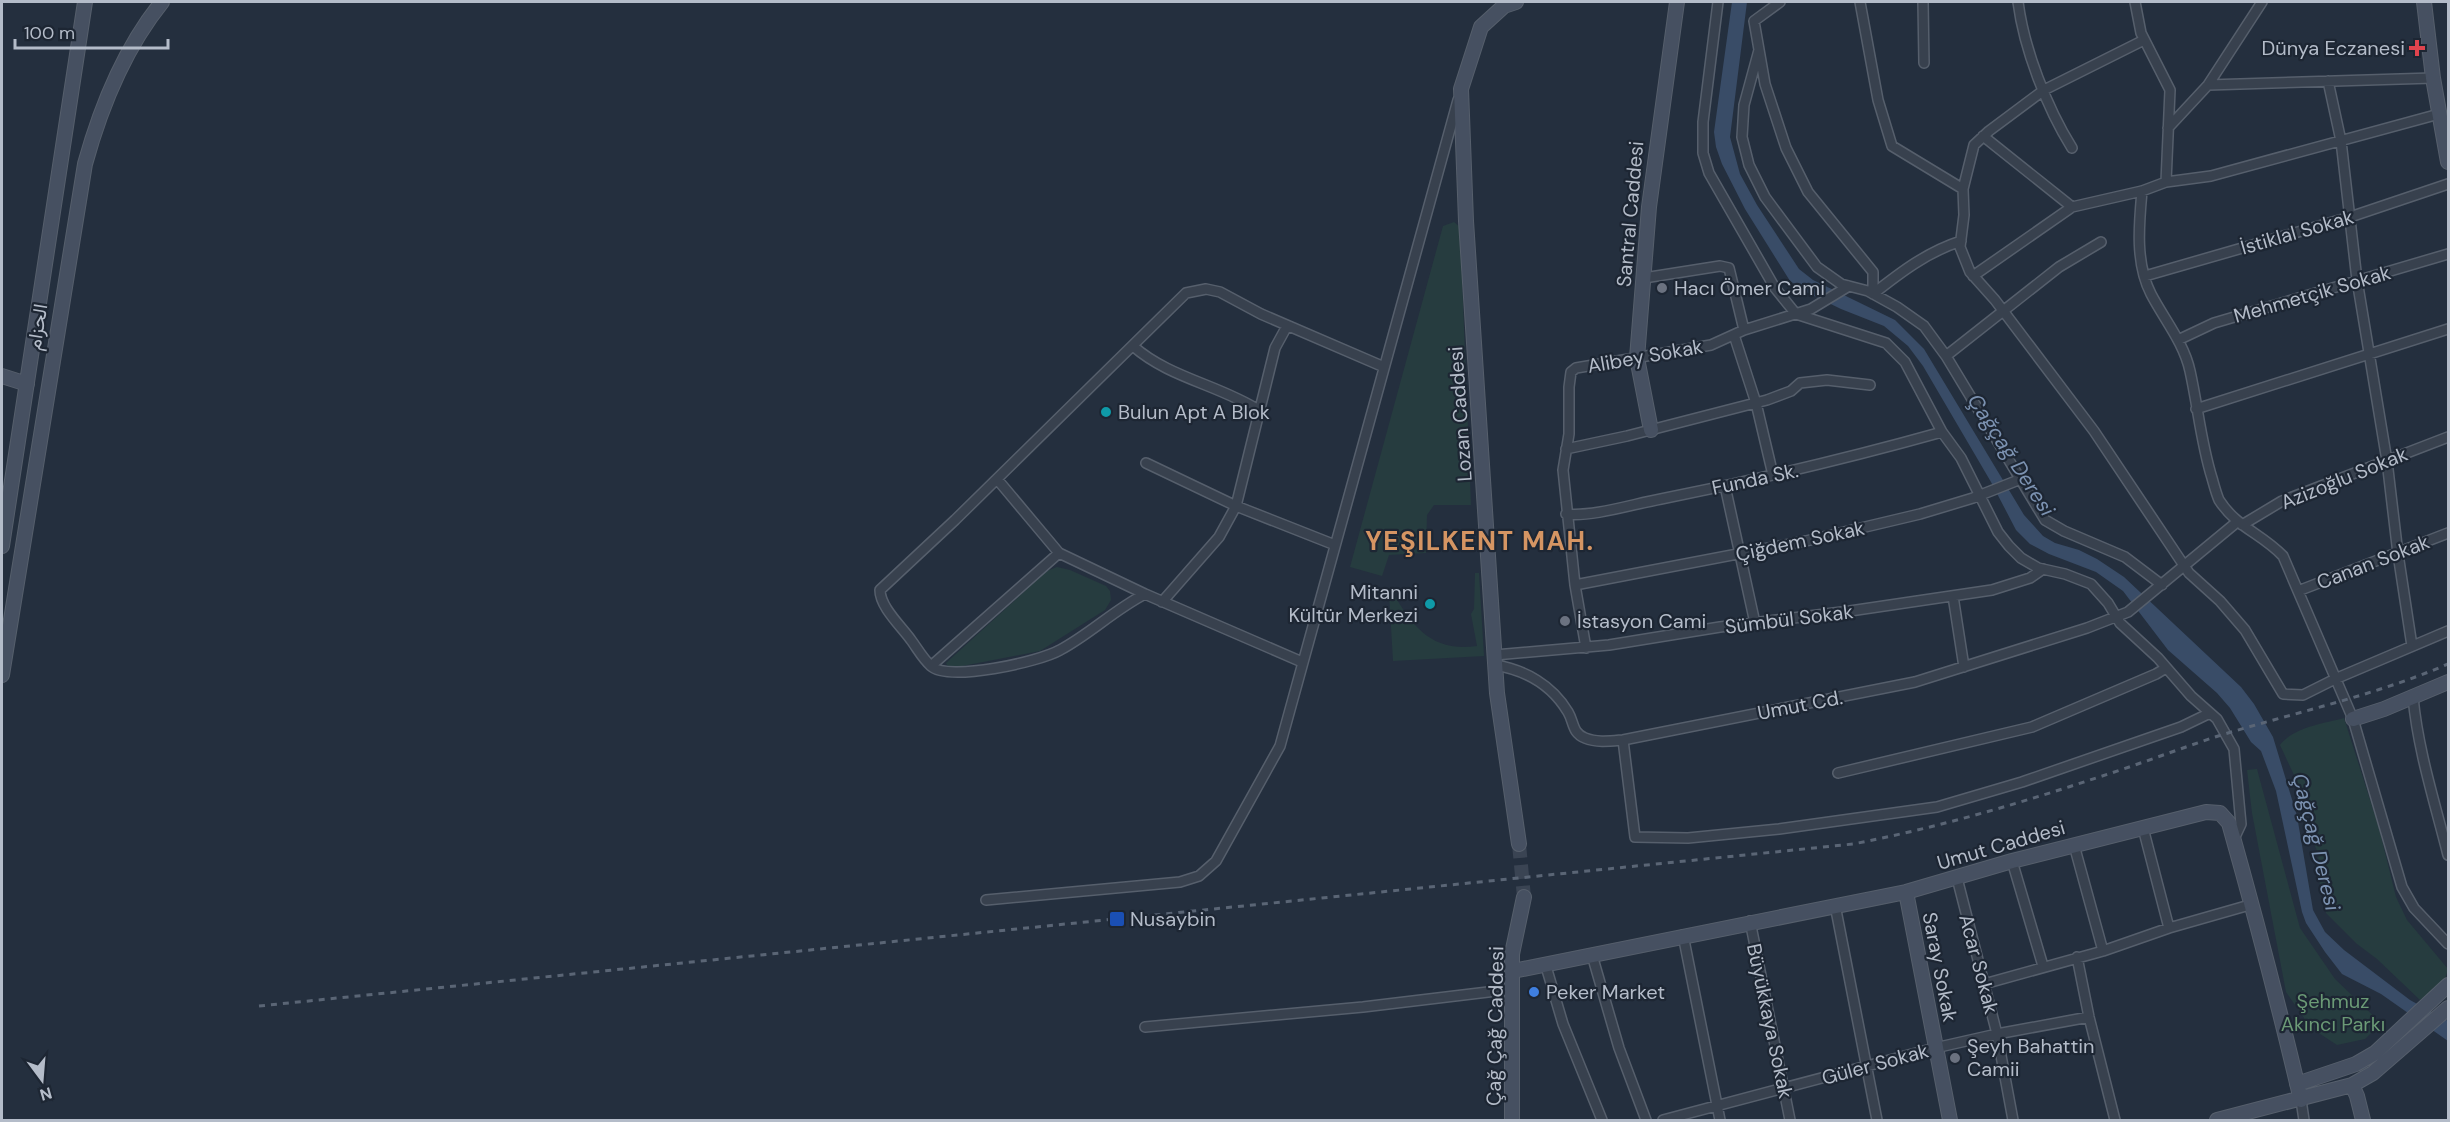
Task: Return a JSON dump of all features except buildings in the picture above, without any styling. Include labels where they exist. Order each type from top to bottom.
[{"type":"street","name":"الحزام","points":[[2,546],[85,2]]},
{"type":"street","name":"الحزام","points":[[2,675],[85,164],[93,135],[111,88],[141,30],[162,2]]},
{"type":"street","name":"Lozan Caddesi","points":[[1516,2],[1504,6],[1481,27],[1461,89],[1467,221],[1497,693],[1519,844]]},
{"type":"street","name":"Santral Caddesi","points":[[1651,430],[1637,358],[1655,154],[1677,2]]},
{"type":"street","points":[[1718,2],[1703,122],[1703,153],[1709,173],[1775,288],[1796,314],[1886,343],[1905,362],[1942,432],[1984,494],[1998,532],[2009,546],[2021,558],[2043,569],[2091,584],[2116,616],[2191,696],[2217,719],[2234,749],[2241,824],[2234,839]]},
{"type":"street","points":[[1780,2],[1754,21],[1764,84],[1786,148],[1808,192],[1873,272],[1873,294]]},
{"type":"street","points":[[1860,2],[1878,100],[1892,146],[1963,189]]},
{"type":"street","points":[[1923,2],[1924,63]]},
{"type":"street","points":[[2018,2],[2021,23],[2053,116],[2072,148]]},
{"type":"street","points":[[2135,2],[2141,33],[2170,90],[2166,182]]},
{"type":"street","points":[[2168,128],[2208,85],[2262,2]]},
{"type":"street","points":[[2424,2],[2433,78],[2448,162]]},
{"type":"street","points":[[2144,40],[2044,90],[1974,145],[1963,189],[1964,215],[1960,247],[1973,276],[2003,310],[2094,431],[2185,567],[2245,630],[2283,694],[2303,695],[2448,631]]},
{"type":"street","points":[[1759,50],[1744,105],[1742,137],[1749,165],[1765,196],[1817,267],[1841,284],[1873,294],[1897,307],[1923,326],[1946,356],[2017,482],[2045,520],[2064,531],[2125,557],[2162,585]]},
{"type":"street","points":[[2208,85],[2433,78]]},
{"type":"street","points":[[2328,81],[2341,141],[2357,280],[2387,461],[2412,646]]},
{"type":"street","points":[[986,900],[1180,882],[1199,876],[1216,861],[1281,746],[1302,662],[1461,89]]},
{"type":"street","points":[[1973,276],[2072,207],[2142,191],[2166,182],[2211,176],[2439,114]]},
{"type":"street","points":[[1983,136],[2072,207]]},
{"type":"street","name":"İstiklal Sokak","points":[[2145,276],[2350,217],[2448,184]]},
{"type":"street","points":[[2142,191],[2139,231],[2145,276],[2150,292],[2178,340],[2190,369],[2207,464],[2218,497],[2239,523],[2272,544],[2283,556],[2353,719],[2402,887],[2414,908],[2448,944]]},
{"type":"street","points":[[1873,294],[1909,266],[1941,247],[1961,241]]},
{"type":"street","points":[[1946,356],[2059,267],[2101,242]]},
{"type":"street","name":"Mehmetçik Sokak","points":[[2178,340],[2214,323],[2448,254]]},
{"type":"street","points":[[1644,278],[1720,266],[1729,268],[1744,330]]},
{"type":"street","name":"Alibey Sokak","points":[[1586,648],[1575,585],[1563,470],[1569,434],[1571,372],[1576,368],[1711,345],[1744,330],[1811,309],[1849,286]]},
{"type":"street","points":[[1144,594],[1122,606],[1060,650],[1040,658],[1004,666],[945,673],[931,666],[884,603],[880,590],[997,479],[1186,293],[1206,289],[1220,292],[1287,326],[1384,367]]},
{"type":"street","points":[[1162,602],[1219,537],[1236,506],[1275,348],[1287,326]]},
{"type":"street","points":[[2196,409],[2448,329]]},
{"type":"street","points":[[1734,335],[1756,403],[1773,475]]},
{"type":"street","points":[[1133,346],[1157,363],[1260,411]]},
{"type":"street","points":[[2,376],[27,384]]},
{"type":"street","points":[[1566,449],[1756,403],[1791,392],[1800,383],[1827,380],[1870,385]]},
{"type":"street","name":"Funda Sk.","points":[[1566,514],[1575,515],[1725,486],[1942,432]]},
{"type":"street","name":"Azizoğlu Sokak","points":[[2185,567],[2206,546],[2239,523],[2282,501],[2448,436]]},
{"type":"street","points":[[1146,463],[1236,506],[1335,545]]},
{"type":"street","points":[[997,479],[1059,553],[1144,594],[1302,662]]},
{"type":"street","name":"Çiğdem Sokak","points":[[1575,585],[1740,554],[1920,514],[2017,482]]},
{"type":"street","points":[[1725,486],[1755,623]]},
{"type":"street","name":"Canan Sokak","points":[[2298,591],[2448,533]]},
{"type":"street","points":[[931,666],[1059,553]]},
{"type":"street","name":"Umut Cd.","points":[[1495,660],[1539,680],[1568,712],[1575,731],[1585,738],[1603,741],[1623,740],[1915,682],[1964,667],[2087,628],[2128,612],[2185,567]]},
{"type":"street","name":"Sümbül Sokak","points":[[1495,660],[1992,590],[2030,578],[2043,569]]},
{"type":"street","points":[[1953,596],[1964,667]]},
{"type":"street","points":[[1838,773],[2032,727],[2166,668]]},
{"type":"street","points":[[2353,719],[2384,710],[2448,682]]},
{"type":"street","points":[[2413,697],[2429,782],[2448,855]]},
{"type":"street","points":[[1623,740],[1635,837],[1688,838],[1779,829],[1936,807],[2022,782],[2181,727],[2210,713]]},
{"type":"street","name":"Umut Caddesi","points":[[1513,970],[1749,921],[1906,892],[2074,845],[2206,812],[2220,813],[2229,823],[2253,904],[2301,1100]]},
{"type":"street","points":[[2143,828],[2169,928]]},
{"type":"street","points":[[2074,845],[2103,951]]},
{"type":"street","points":[[2012,861],[2043,966]]},
{"type":"street","name":"Acar Sokak","points":[[1957,878],[1997,1034],[2013,1120]]},
{"type":"street","name":"Saray Sokak","points":[[1906,892],[1950,1120]]},
{"type":"street","name":"Çağ Çağ Caddesi","points":[[1512,1120],[1512,954],[1524,897]]},
{"type":"street","points":[[1984,984],[2103,951],[2169,928],[2253,904]]},
{"type":"street","points":[[1835,905],[1877,1120]]},
{"type":"street","name":"Büyükkaya Sokak","points":[[1749,921],[1790,1120]]},
{"type":"street","points":[[1683,935],[1720,1120]]},
{"type":"street","points":[[1592,955],[1619,1048],[1646,1120]]},
{"type":"street","points":[[2078,957],[2089,1017],[2115,1120]]},
{"type":"street","points":[[1545,963],[1563,1024],[1602,1120]]},
{"type":"street","points":[[1145,1027],[1363,1007],[1513,989]]},
{"type":"street","points":[[2297,1084],[2356,1064],[2375,1053],[2444,990]]},
{"type":"street","points":[[2217,1120],[2352,1085],[2373,1073],[2448,1008]]},
{"type":"street","name":"Güler Sokak","points":[[1663,1120],[1935,1048],[2089,1017]]},
{"type":"street","points":[[2352,1085],[2363,1120]]},
{"type":"street","points":[[2301,1100],[2304,1120]]},
{"type":"green space","points":[[1454,222],[1460,227],[1471,505],[1434,505],[1427,515],[1426,553],[1389,555],[1382,576],[1350,567],[1443,226]]},
{"type":"green space","points":[[1057,567],[1070,570],[1106,586],[1110,591],[1111,600],[1105,610],[1040,651],[952,668],[947,665],[946,663],[1047,571]]},
{"type":"green space","points":[[1475,573],[1479,573],[1484,656],[1393,661],[1389,593],[1393,593],[1409,617],[1426,635],[1448,645],[1477,646],[1471,614],[1474,609]]},
{"type":"green space","points":[[2344,718],[2379,828],[2396,897],[2407,920],[2448,969],[2443,986],[2420,1000],[2326,913],[2320,886],[2318,853],[2314,844],[2314,818],[2280,745],[2301,730]]},
{"type":"green space","name":"Şehmuz Akıncı Parkı","points":[[2257,769],[2300,928],[2335,979],[2381,1023],[2365,1039],[2337,1045],[2311,1028],[2286,992],[2252,813],[2247,770]]},
{"type":"water","points":[[1732,2],[1747,2],[1730,137],[1740,174],[1757,205],[1799,269],[1813,280],[1895,320],[1924,349],[2024,515],[2043,536],[2097,559],[2124,577],[2241,687],[2273,737],[2297,816],[2313,910],[2325,932],[2344,950],[2410,1000],[2448,1021],[2448,1041],[2381,994],[2342,974],[2306,923],[2276,791],[2261,751],[2251,742],[2230,708],[2217,693],[2168,650],[2123,591],[2096,572],[2030,544],[2016,530],[1991,482],[1923,366],[1908,346],[1884,326],[1841,309],[1806,292],[1790,281],[1745,209],[1716,147],[1714,132]]},
{"type":"tunnel","points":[[1519,844],[1524,897]]},
{"type":"railway","points":[[259,1006],[1853,844],[1946,823],[2038,797],[2215,737],[2391,686],[2448,664]]},
{"type":"place","name":"Dünya Eczanesi","points":[[2417,48]]},
{"type":"place","name":"Hacı Ömer Cami","points":[[1662,288]]},
{"type":"place","name":"Bulun Apt A Blok","points":[[1106,412]]},
{"type":"place","name":"Mitanni Kültür Merkezi","points":[[1430,604]]},
{"type":"place","name":"İstasyon Cami","points":[[1565,621]]},
{"type":"place","name":"Nusaybin","points":[[1117,919]]},
{"type":"place","name":"Peker Market","points":[[1534,992]]},
{"type":"place","name":"Şeyh Bahattin Camii","points":[[1955,1058]]},
{"type":"district","name":"YEŞILKENT MAH.","points":[[1480,541]]},
{"type":"water label","name":"Çağçağ Deresi","points":[[2011,455]]},
{"type":"water label","name":"Çağçağ Deresi","points":[[2316,842]]}]
